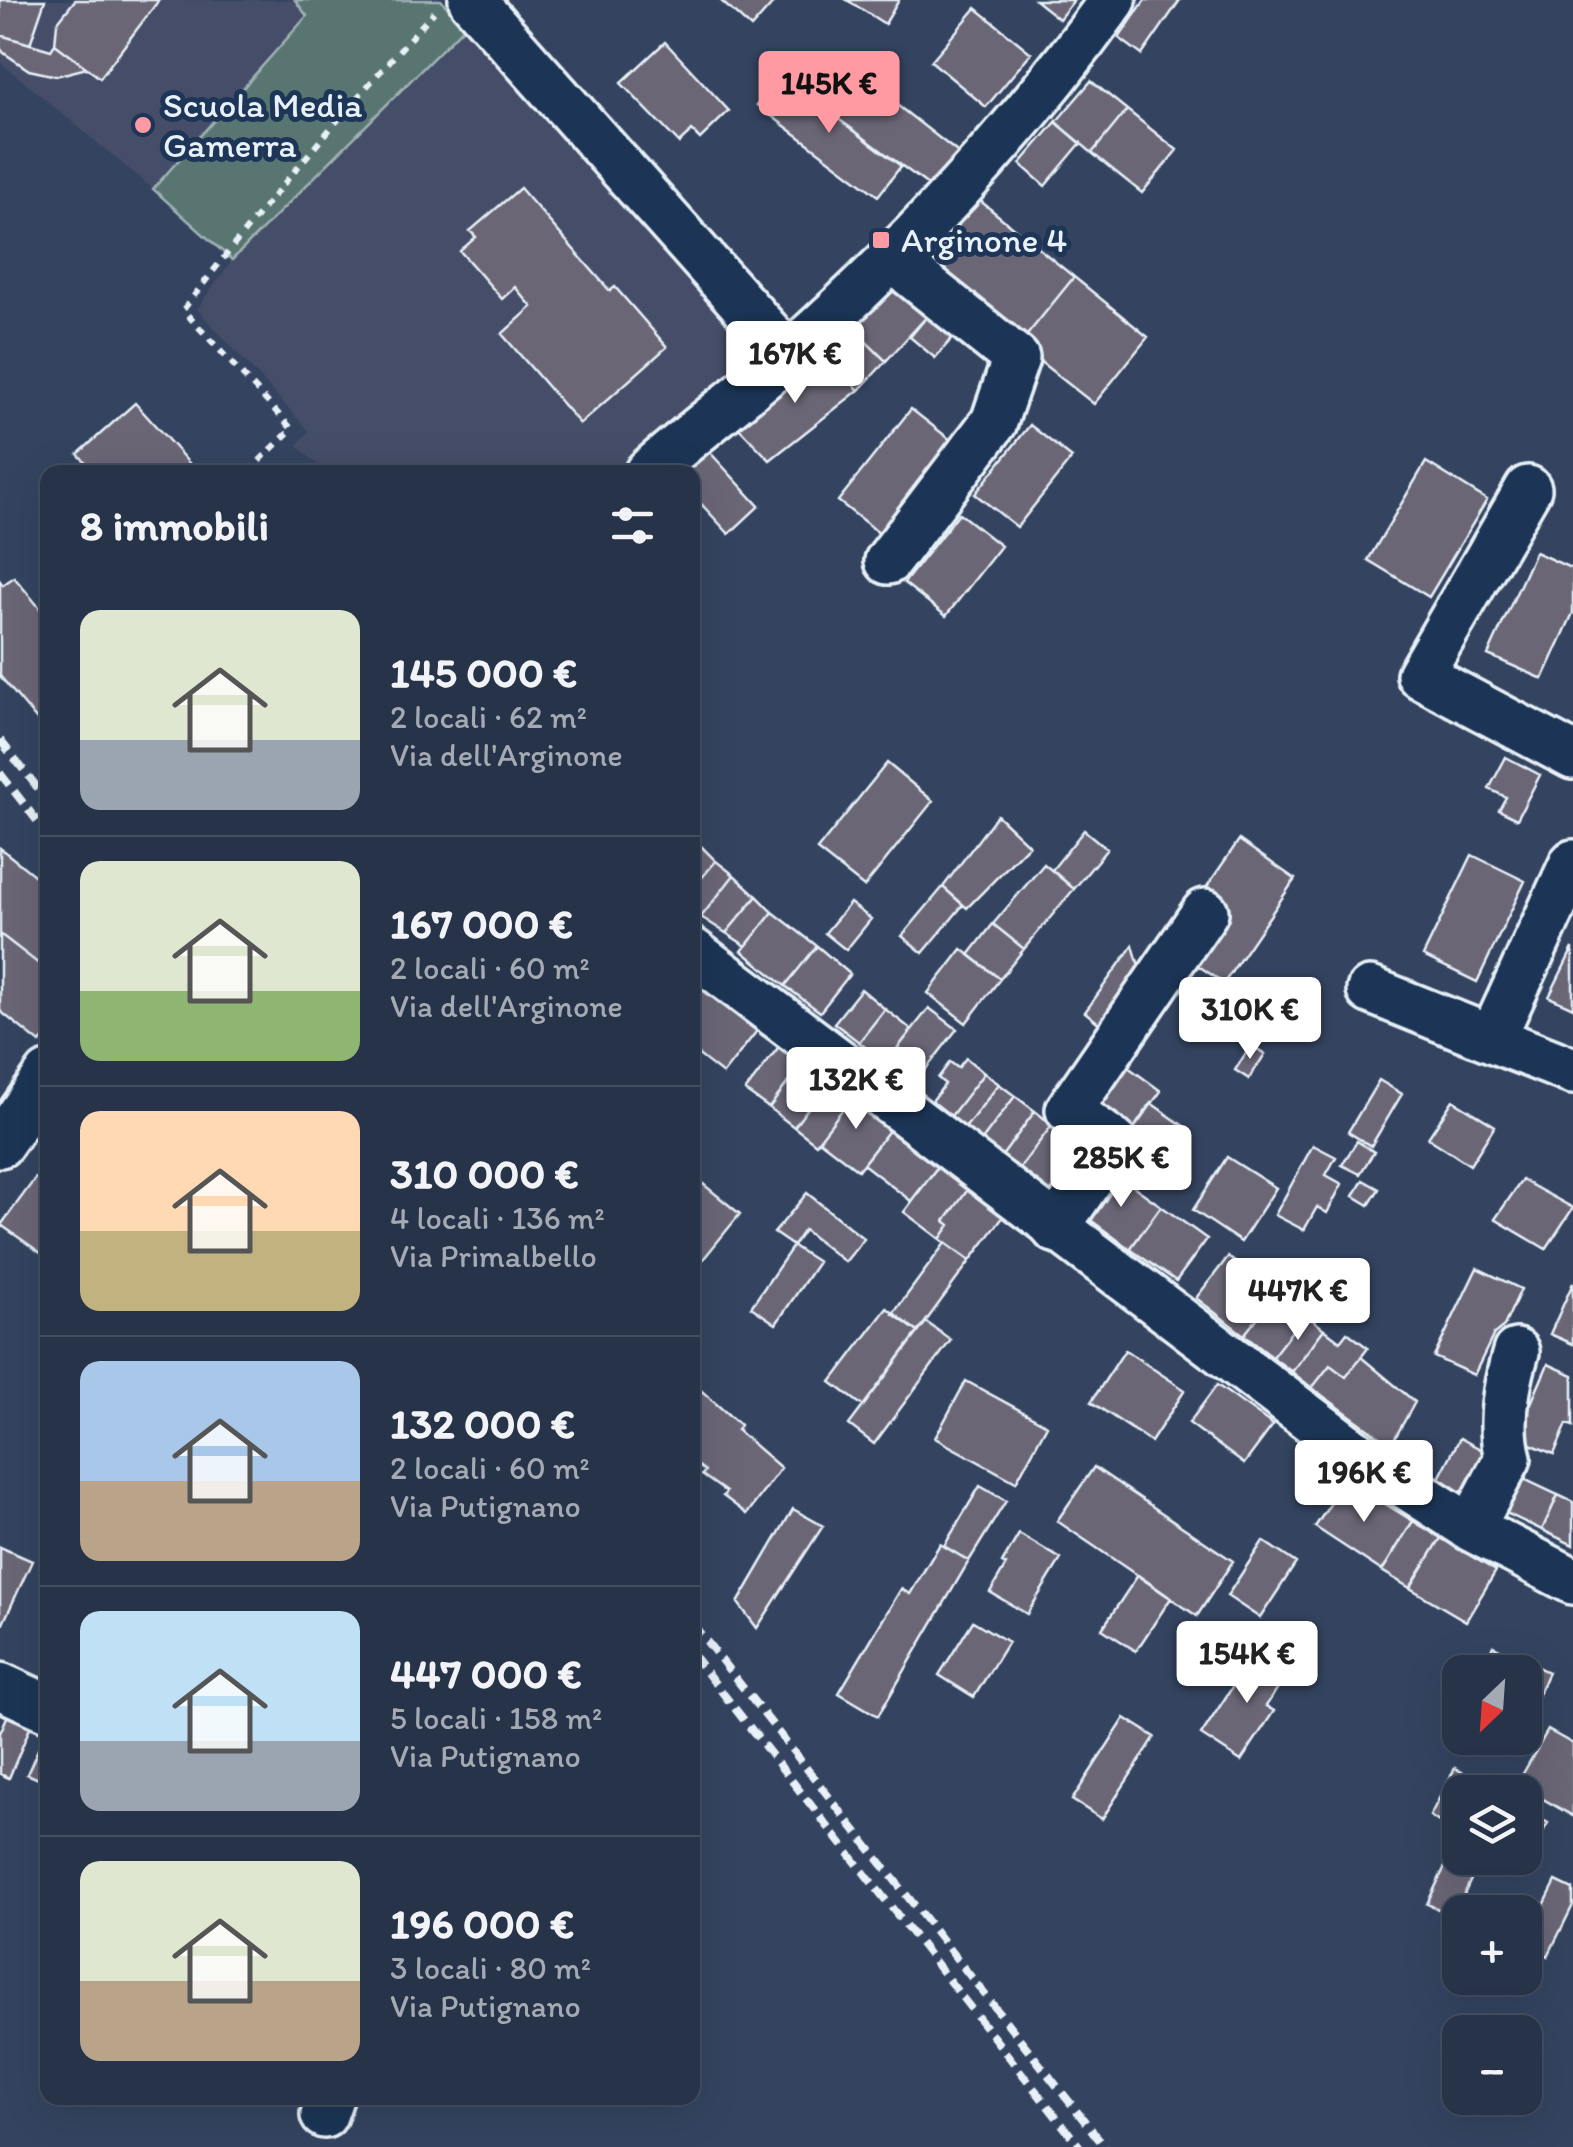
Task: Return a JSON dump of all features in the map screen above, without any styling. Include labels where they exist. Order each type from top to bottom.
[{"type":"street","points":[[656,465],[788,356],[891,258],[1050,85],[1113,0]]},
{"type":"street","points":[[457,1],[788,356]]},
{"type":"street","points":[[888,560],[994,422],[1016,358],[891,258]]},
{"type":"street","points":[[1528,489],[1420,675],[1573,756]]},
{"type":"street","points":[[1492,1039],[1573,863]]},
{"type":"street","points":[[1055,1228],[1115,1143],[1068,1110],[1206,912]]},
{"type":"street","points":[[700,956],[1354,1452],[1471,1528],[1573,1581]]},
{"type":"street","points":[[1370,990],[1573,1071]]},
{"type":"street","points":[[0,1144],[40,1086]]},
{"type":"street","points":[[1471,1528],[1508,1458],[1505,1388],[1516,1352]]},
{"type":"street","points":[[0,1686],[40,1704]]},
{"type":"path","points":[[255,465],[292,429],[183,310],[358,95],[457,1]]},
{"type":"shaded area","name":"Scuola Media Gamerra","points":[[0,0],[295,0],[307,16],[153,189],[0,62]]},
{"type":"shaded area","points":[[464,27],[754,351],[630,465],[318,465],[297,445],[309,431],[197,309],[232,260]]},
{"type":"green space","points":[[295,0],[441,0],[464,27],[232,260],[153,189],[307,16]]},
{"type":"building","points":[[0,0],[45,0],[30,44],[0,35]]},
{"type":"building","points":[[75,0],[159,0],[100,78],[55,44],[57,23]]},
{"type":"building","points":[[720,0],[776,0],[751,28]]},
{"type":"building","points":[[847,0],[899,0],[885,24]]},
{"type":"building","points":[[1035,0],[1074,0],[1059,19]]},
{"type":"building","points":[[1145,0],[1180,0],[1142,55],[1119,38]]},
{"type":"building","points":[[976,8],[1031,53],[986,107],[931,61]]},
{"type":"building","points":[[0,35],[51,50],[55,44],[87,68],[56,76],[29,70],[4,53]]},
{"type":"building","points":[[665,42],[729,111],[700,139],[692,131],[679,143],[621,83]]},
{"type":"building","points":[[780,75],[901,166],[878,196],[757,105]]},
{"type":"building","points":[[861,77],[961,155],[932,188],[833,115]]},
{"type":"building","points":[[1091,81],[1127,110],[1092,153],[1056,122]]},
{"type":"building","points":[[1127,110],[1177,150],[1142,193],[1092,153]]},
{"type":"building","points":[[1056,122],[1081,143],[1045,186],[1020,164]]},
{"type":"building","points":[[520,188],[610,291],[615,287],[667,347],[580,424],[502,334],[532,307],[515,287],[502,299],[460,251],[476,237],[470,231]]},
{"type":"building","points":[[973,195],[1074,277],[1019,345],[918,263]]},
{"type":"building","points":[[1074,277],[1148,337],[1094,404],[1019,345]]},
{"type":"building","points":[[898,284],[930,313],[886,361],[848,324],[877,294],[883,300]]},
{"type":"building","points":[[930,313],[955,335],[935,358],[910,337]]},
{"type":"building","points":[[848,324],[886,361],[859,390],[820,353]]},
{"type":"building","points":[[820,353],[859,390],[770,460],[732,421]]},
{"type":"building","points":[[135,403],[191,465],[88,465],[78,454]]},
{"type":"building","points":[[911,409],[952,441],[880,534],[838,501]]},
{"type":"building","points":[[1030,425],[1072,458],[1017,527],[975,494]]},
{"type":"building","points":[[706,448],[759,506],[729,534],[700,503],[700,465],[686,465]]},
{"type":"building","points":[[1426,462],[1487,500],[1429,597],[1368,560]]},
{"type":"building","points":[[959,513],[1001,546],[946,616],[904,583]]},
{"type":"building","points":[[1535,552],[1573,569],[1573,613],[1543,679],[1488,655]]},
{"type":"building","points":[[14,577],[40,608],[40,724],[0,676],[0,581],[3,585]]},
{"type":"building","points":[[1506,757],[1540,775],[1517,819],[1499,810],[1506,797],[1489,789]]},
{"type":"building","points":[[887,763],[933,801],[864,887],[817,850]]},
{"type":"building","points":[[997,815],[1029,845],[967,908],[943,887]]},
{"type":"building","points":[[1084,830],[1107,849],[1074,889],[1052,870]]},
{"type":"building","points":[[1239,840],[1295,879],[1224,983],[1185,957],[1224,900],[1206,888]]},
{"type":"building","points":[[700,845],[716,861],[700,880]]},
{"type":"building","points":[[0,848],[40,880],[40,965],[0,934]]},
{"type":"building","points":[[1472,855],[1525,881],[1477,982],[1423,956]]},
{"type":"building","points":[[716,861],[734,875],[701,917],[700,916],[700,880]]},
{"type":"building","points":[[1044,864],[1074,889],[1024,949],[993,924]]},
{"type":"building","points":[[734,875],[757,896],[726,933],[701,917]]},
{"type":"building","points":[[943,887],[963,905],[923,953],[902,936]]},
{"type":"building","points":[[757,896],[773,912],[746,946],[726,933]]},
{"type":"building","points":[[850,903],[871,919],[846,950],[825,933]]},
{"type":"building","points":[[773,912],[817,946],[785,986],[742,951]]},
{"type":"building","points":[[993,924],[1024,949],[1000,979],[969,955]]},
{"type":"building","points":[[0,934],[40,965],[40,1043],[0,1011]]},
{"type":"building","points":[[1133,945],[1144,984],[1106,1029],[1085,1012]]},
{"type":"building","points":[[817,946],[850,974],[820,1012],[785,986]]},
{"type":"building","points":[[1573,948],[1573,1008],[1549,997]]},
{"type":"building","points":[[962,949],[1000,979],[966,1023],[928,993]]},
{"type":"building","points":[[706,986],[760,1027],[723,1074],[700,1056],[700,993]]},
{"type":"building","points":[[861,989],[885,1009],[859,1042],[834,1023]]},
{"type":"building","points":[[929,1008],[957,1029],[913,1086],[885,1064]]},
{"type":"building","points":[[885,1009],[912,1030],[885,1064],[859,1042]]},
{"type":"building","points":[[784,1040],[807,1057],[769,1108],[745,1091]]},
{"type":"building","points":[[1251,1045],[1265,1054],[1249,1079],[1235,1070]]},
{"type":"building","points":[[807,1057],[832,1076],[794,1127],[769,1108]]},
{"type":"building","points":[[966,1058],[984,1073],[951,1116],[932,1101],[945,1084],[938,1078],[950,1062],[958,1068]]},
{"type":"building","points":[[1124,1064],[1161,1091],[1128,1137],[1091,1111]]},
{"type":"building","points":[[984,1073],[999,1084],[965,1128],[951,1116]]},
{"type":"building","points":[[832,1076],[855,1093],[816,1144],[794,1127]]},
{"type":"building","points":[[1379,1080],[1402,1094],[1371,1146],[1348,1132]]},
{"type":"building","points":[[999,1084],[1015,1096],[982,1140],[965,1128]]},
{"type":"building","points":[[855,1093],[894,1124],[858,1170],[819,1140]]},
{"type":"building","points":[[1015,1096],[1035,1111],[1002,1156],[982,1140]]},
{"type":"building","points":[[1453,1100],[1495,1126],[1470,1165],[1428,1138]]},
{"type":"building","points":[[1151,1103],[1188,1129],[1160,1170],[1123,1144]]},
{"type":"building","points":[[1035,1111],[1052,1125],[1019,1169],[1002,1156]]},
{"type":"building","points":[[894,1124],[942,1161],[911,1201],[863,1164]]},
{"type":"building","points":[[1052,1125],[1096,1157],[1063,1202],[1019,1169]]},
{"type":"building","points":[[1357,1141],[1374,1152],[1360,1174],[1342,1165]]},
{"type":"building","points":[[1313,1145],[1336,1157],[1326,1175],[1342,1184],[1327,1213],[1317,1207],[1304,1230],[1275,1215]]},
{"type":"building","points":[[1227,1157],[1276,1188],[1241,1242],[1193,1210]]},
{"type":"building","points":[[942,1161],[972,1184],[945,1221],[950,1225],[940,1239],[904,1212]]},
{"type":"building","points":[[1112,1171],[1161,1206],[1130,1249],[1081,1213]]},
{"type":"building","points":[[40,1172],[40,1252],[1,1225]]},
{"type":"building","points":[[1363,1180],[1379,1189],[1369,1205],[1354,1196]]},
{"type":"building","points":[[1522,1180],[1573,1208],[1546,1249],[1495,1219]]},
{"type":"building","points":[[700,1182],[740,1214],[700,1263]]},
{"type":"building","points":[[972,1184],[1007,1212],[970,1261],[940,1239],[950,1225],[945,1221]]},
{"type":"building","points":[[807,1193],[864,1239],[845,1262],[804,1230],[793,1246],[774,1233]]},
{"type":"building","points":[[1161,1206],[1207,1239],[1176,1281],[1130,1249]]},
{"type":"building","points":[[945,1243],[970,1261],[918,1332],[893,1314]]},
{"type":"building","points":[[793,1246],[818,1262],[776,1324],[751,1307]]},
{"type":"building","points":[[1228,1257],[1277,1293],[1244,1335],[1196,1298]]},
{"type":"building","points":[[1477,1268],[1521,1289],[1474,1375],[1434,1357]]},
{"type":"building","points":[[1573,1283],[1573,1344],[1550,1334]]},
{"type":"building","points":[[1277,1293],[1305,1314],[1272,1357],[1244,1335]]},
{"type":"building","points":[[887,1308],[918,1332],[863,1406],[831,1382]]},
{"type":"building","points":[[1305,1314],[1324,1329],[1292,1372],[1272,1357]]},
{"type":"building","points":[[926,1322],[951,1340],[874,1444],[849,1425]]},
{"type":"building","points":[[1324,1329],[1340,1341],[1347,1332],[1368,1348],[1346,1377],[1330,1365],[1312,1388],[1292,1372]]},
{"type":"building","points":[[1125,1350],[1185,1390],[1151,1442],[1091,1402]]},
{"type":"building","points":[[1361,1357],[1415,1402],[1391,1445],[1312,1388],[1330,1365],[1346,1377]]},
{"type":"building","points":[[1548,1364],[1573,1375],[1573,1426],[1567,1424],[1554,1454],[1516,1438]]},
{"type":"building","points":[[966,1381],[1047,1425],[1016,1482],[935,1438]]},
{"type":"building","points":[[1217,1385],[1273,1425],[1244,1464],[1189,1423]]},
{"type":"building","points":[[700,1389],[740,1425],[737,1430],[781,1468],[747,1514],[702,1475],[705,1471],[700,1467]]},
{"type":"building","points":[[1460,1438],[1497,1458],[1474,1499],[1438,1480]]},
{"type":"building","points":[[1094,1467],[1233,1561],[1197,1616],[1057,1521]]},
{"type":"building","points":[[1511,1473],[1558,1495],[1542,1530],[1495,1508]]},
{"type":"building","points":[[1346,1480],[1413,1521],[1382,1571],[1315,1527]]},
{"type":"building","points":[[980,1486],[1006,1501],[969,1561],[944,1546]]},
{"type":"building","points":[[1558,1495],[1573,1502],[1573,1545],[1542,1530]]},
{"type":"building","points":[[793,1509],[823,1526],[757,1628],[738,1603]]},
{"type":"building","points":[[1413,1521],[1441,1538],[1410,1588],[1382,1571]]},
{"type":"building","points":[[1019,1534],[1061,1559],[1027,1614],[990,1592]]},
{"type":"building","points":[[1441,1538],[1496,1571],[1466,1621],[1410,1588]]},
{"type":"building","points":[[1263,1541],[1296,1563],[1260,1618],[1227,1596]]},
{"type":"building","points":[[940,1544],[969,1561],[878,1716],[839,1693],[901,1589],[910,1594]]},
{"type":"building","points":[[0,1547],[32,1561],[0,1630]]},
{"type":"building","points":[[1138,1575],[1171,1598],[1136,1651],[1102,1629]]},
{"type":"building","points":[[973,1621],[1008,1642],[974,1697],[939,1675]]},
{"type":"building","points":[[1214,1633],[1238,1651],[1213,1683],[1190,1665]]},
{"type":"building","points":[[1493,1646],[1512,1655],[1489,1655]]},
{"type":"building","points":[[1258,1648],[1290,1669],[1266,1706],[1274,1711],[1241,1761],[1201,1735]]},
{"type":"building","points":[[11,1708],[34,1718],[9,1778],[0,1774],[0,1733]]},
{"type":"building","points":[[1125,1718],[1155,1737],[1102,1819],[1072,1800]]},
{"type":"building","points":[[1548,1730],[1573,1744],[1573,1816],[1542,1798],[1542,1775],[1522,1775],[1534,1755],[1542,1755],[1542,1740]]},
{"type":"building","points":[[40,1745],[40,1780],[27,1774]]},
{"type":"building","points":[[1442,1793],[1442,1824],[1430,1816]]},
{"type":"building","points":[[1442,1873],[1473,1875],[1464,1895],[1442,1895],[1442,1911],[1427,1904]]},
{"type":"building","points":[[1556,1881],[1573,1889],[1573,1905],[1548,1956],[1542,1953],[1542,1909]]},
{"type":"railway","points":[[0,740],[40,791]]},
{"type":"railway","points":[[0,773],[40,825]]},
{"type":"railway","points":[[700,1633],[1105,2147]]},
{"type":"railway","points":[[700,1664],[1080,2147]]},
{"type":"place","name":"Scuola Media Gamerra","points":[[143,125]]},
{"type":"place","name":"Arginone 4","points":[[881,240]]}]
